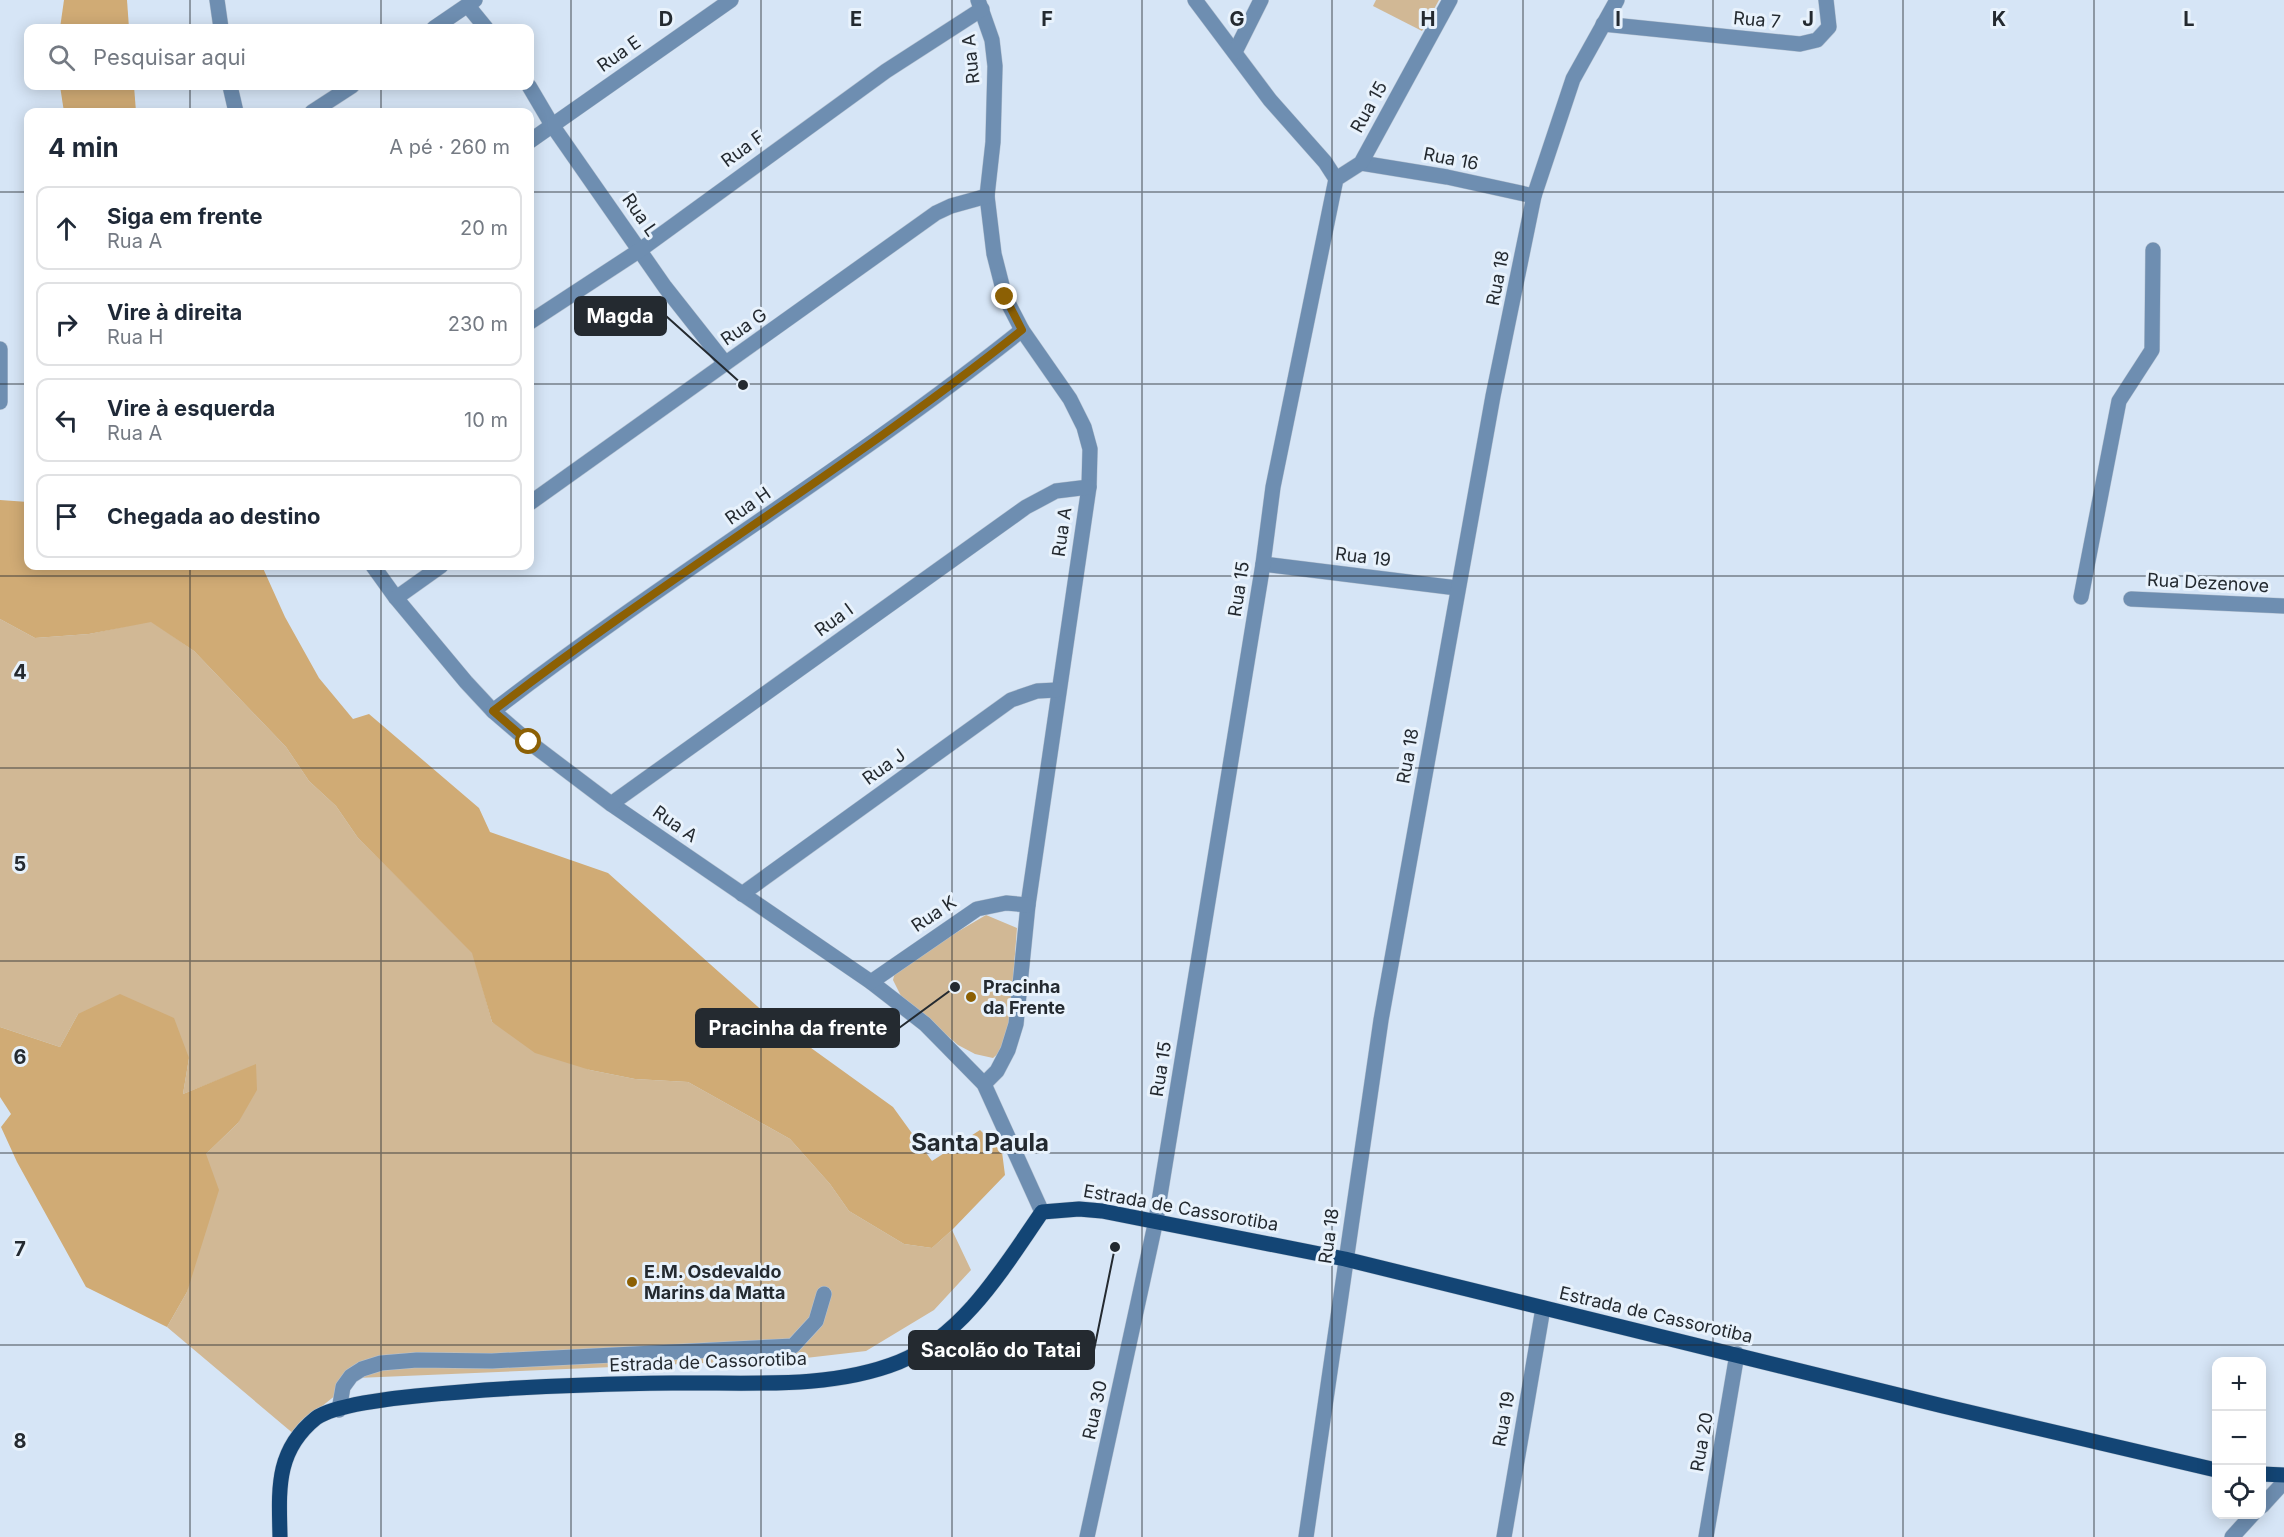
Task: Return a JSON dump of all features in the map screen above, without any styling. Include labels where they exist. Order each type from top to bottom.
[{"type":"main road","name":"Estrada de Cassorotiba","points":[[280,1537],[279,1477],[290,1450],[304,1429],[319,1416],[398,1398],[450,1392],[616,1383],[781,1381],[851,1376],[900,1361],[939,1337],[984,1293],[1042,1212],[1079,1209],[1156,1220],[1345,1258],[1943,1406],[2212,1469]]},
{"type":"main road","points":[[2266,1474],[2284,1475]]},
{"type":"street","points":[[217,0],[220,24]]},
{"type":"street","name":"Rua E","points":[[534,138],[731,0]]},
{"type":"street","points":[[1195,0],[1336,179]]},
{"type":"street","points":[[1235,52],[1261,0]]},
{"type":"street","name":"Rua 15","points":[[1156,1220],[1263,564],[1273,487],[1336,179],[1361,163],[1450,0]]},
{"type":"street","name":"Rua 18","points":[[1306,1537],[1327,1406],[1345,1258],[1383,1009],[1457,588],[1534,196],[1573,79],[1617,0]]},
{"type":"street","name":"Rua 7","points":[[1603,24],[1800,44],[1817,40],[1829,27],[1826,0]]},
{"type":"street","points":[[440,24],[471,3],[484,24]]},
{"type":"street","name":"Rua A","points":[[980,5],[992,40],[995,66],[993,142],[987,196],[994,254],[1005,297],[1022,330],[1070,399],[1084,427],[1090,449],[1089,487],[1057,690],[1028,905],[1016,1024],[1008,1050],[997,1071],[984,1084]]},
{"type":"street","name":"Rua F","points":[[534,319],[640,250],[980,5]]},
{"type":"street","points":[[231,90],[235,108]]},
{"type":"street","points":[[318,108],[346,90]]},
{"type":"street","name":"Rua L","points":[[531,90],[552,125],[665,287],[725,363]]},
{"type":"street","name":"Rua 16","points":[[1361,163],[1447,177],[1534,196]]},
{"type":"street","name":"Rua G","points":[[534,500],[936,213],[951,206],[987,196]]},
{"type":"street","points":[[2081,597],[2119,401],[2152,350],[2153,250]]},
{"type":"street","name":"Rua H","points":[[493,711],[557,661],[945,392],[1022,330]]},
{"type":"street","points":[[0,349],[0,402]]},
{"type":"street","name":"Rua I","points":[[612,804],[1026,507],[1056,491],[1089,487]]},
{"type":"street","name":"Rua 19","points":[[1263,564],[1457,588]]},
{"type":"street","name":"Rua A","points":[[376,570],[396,598],[493,711],[612,804],[870,982],[925,1024],[984,1084],[1042,1212]]},
{"type":"street","points":[[396,598],[435,570]]},
{"type":"street","name":"Rua Dezenove","points":[[2131,598],[2284,606]]},
{"type":"street","name":"Rua J","points":[[742,894],[1011,700],[1037,692],[1057,690]]},
{"type":"street","name":"Rua K","points":[[870,982],[977,909],[1006,903],[1028,905]]},
{"type":"street","name":"Rua 30","points":[[1087,1537],[1156,1220]]},
{"type":"street","points":[[339,1410],[343,1387],[351,1376],[362,1369],[381,1363],[417,1360],[492,1361],[793,1346],[807,1334],[816,1321],[824,1294]]},
{"type":"street","name":"Rua 19","points":[[1504,1537],[1543,1308]]},
{"type":"street","name":"Rua 20","points":[[1706,1537],[1737,1354]]},
{"type":"street","points":[[2266,1502],[2284,1482]]},
{"type":"street","points":[[2232,1537],[2249,1519]]},
{"type":"shaded area","points":[[64,0],[127,0],[129,24],[61,24]]},
{"type":"shaded area","points":[[1376,0],[1439,0],[1422,31],[1373,6]]},
{"type":"shaded area","points":[[61,90],[134,90],[136,108],[63,108]]},
{"type":"shaded area","points":[[0,500],[24,502],[24,570],[264,570],[285,617],[319,678],[353,719],[369,714],[479,808],[490,832],[608,873],[775,1022],[893,1107],[932,1161],[980,1130],[1002,1152],[1005,1175],[932,1248],[904,1244],[849,1211],[830,1184],[790,1139],[688,1082],[635,1079],[590,1070],[535,1053],[492,1022],[472,953],[358,838],[336,806],[309,781],[286,747],[194,651],[151,622],[89,634],[35,638],[0,619]]},
{"type":"shaded area","points":[[0,619],[35,638],[89,634],[151,621],[194,651],[286,747],[309,781],[336,806],[358,838],[473,953],[492,1022],[590,1070],[635,1079],[688,1082],[790,1139],[830,1184],[849,1211],[904,1244],[932,1248],[952,1230],[971,1270],[934,1310],[866,1351],[797,1359],[357,1378],[321,1407],[295,1435],[167,1327],[187,1292],[206,1154],[238,1123],[256,1065],[183,1094],[189,1058],[78,1014],[60,1047],[0,1027]]},
{"type":"shaded area","name":"Pracinha da Frente","points":[[986,915],[1017,928],[1008,1045],[993,1058],[975,1054],[958,1045],[903,1000],[893,980],[896,968]]},
{"type":"shaded area","points":[[120,994],[174,1018],[189,1058],[183,1094],[256,1064],[257,1090],[238,1123],[206,1154],[219,1190],[187,1292],[167,1327],[86,1287],[17,1162],[1,1127],[11,1114],[0,1097],[0,1027],[60,1047],[78,1014]]},
{"type":"place","name":"Magda","points":[[743,385]]},
{"type":"place","name":"Pracinha da frente","points":[[955,987]]},
{"type":"place","name":"Pracinha da Frente","points":[[971,997]]},
{"type":"place","name":"Sacolão do Tatai","points":[[1115,1247]]},
{"type":"place","name":"E.M. Osdevaldo Marins da Matta","points":[[632,1282]]},
{"type":"district","name":"Santa Paula","points":[[980,1143]]},
{"type":"route","points":[[529,742],[493,711],[557,661],[945,392],[1022,330],[1005,297]]}]
